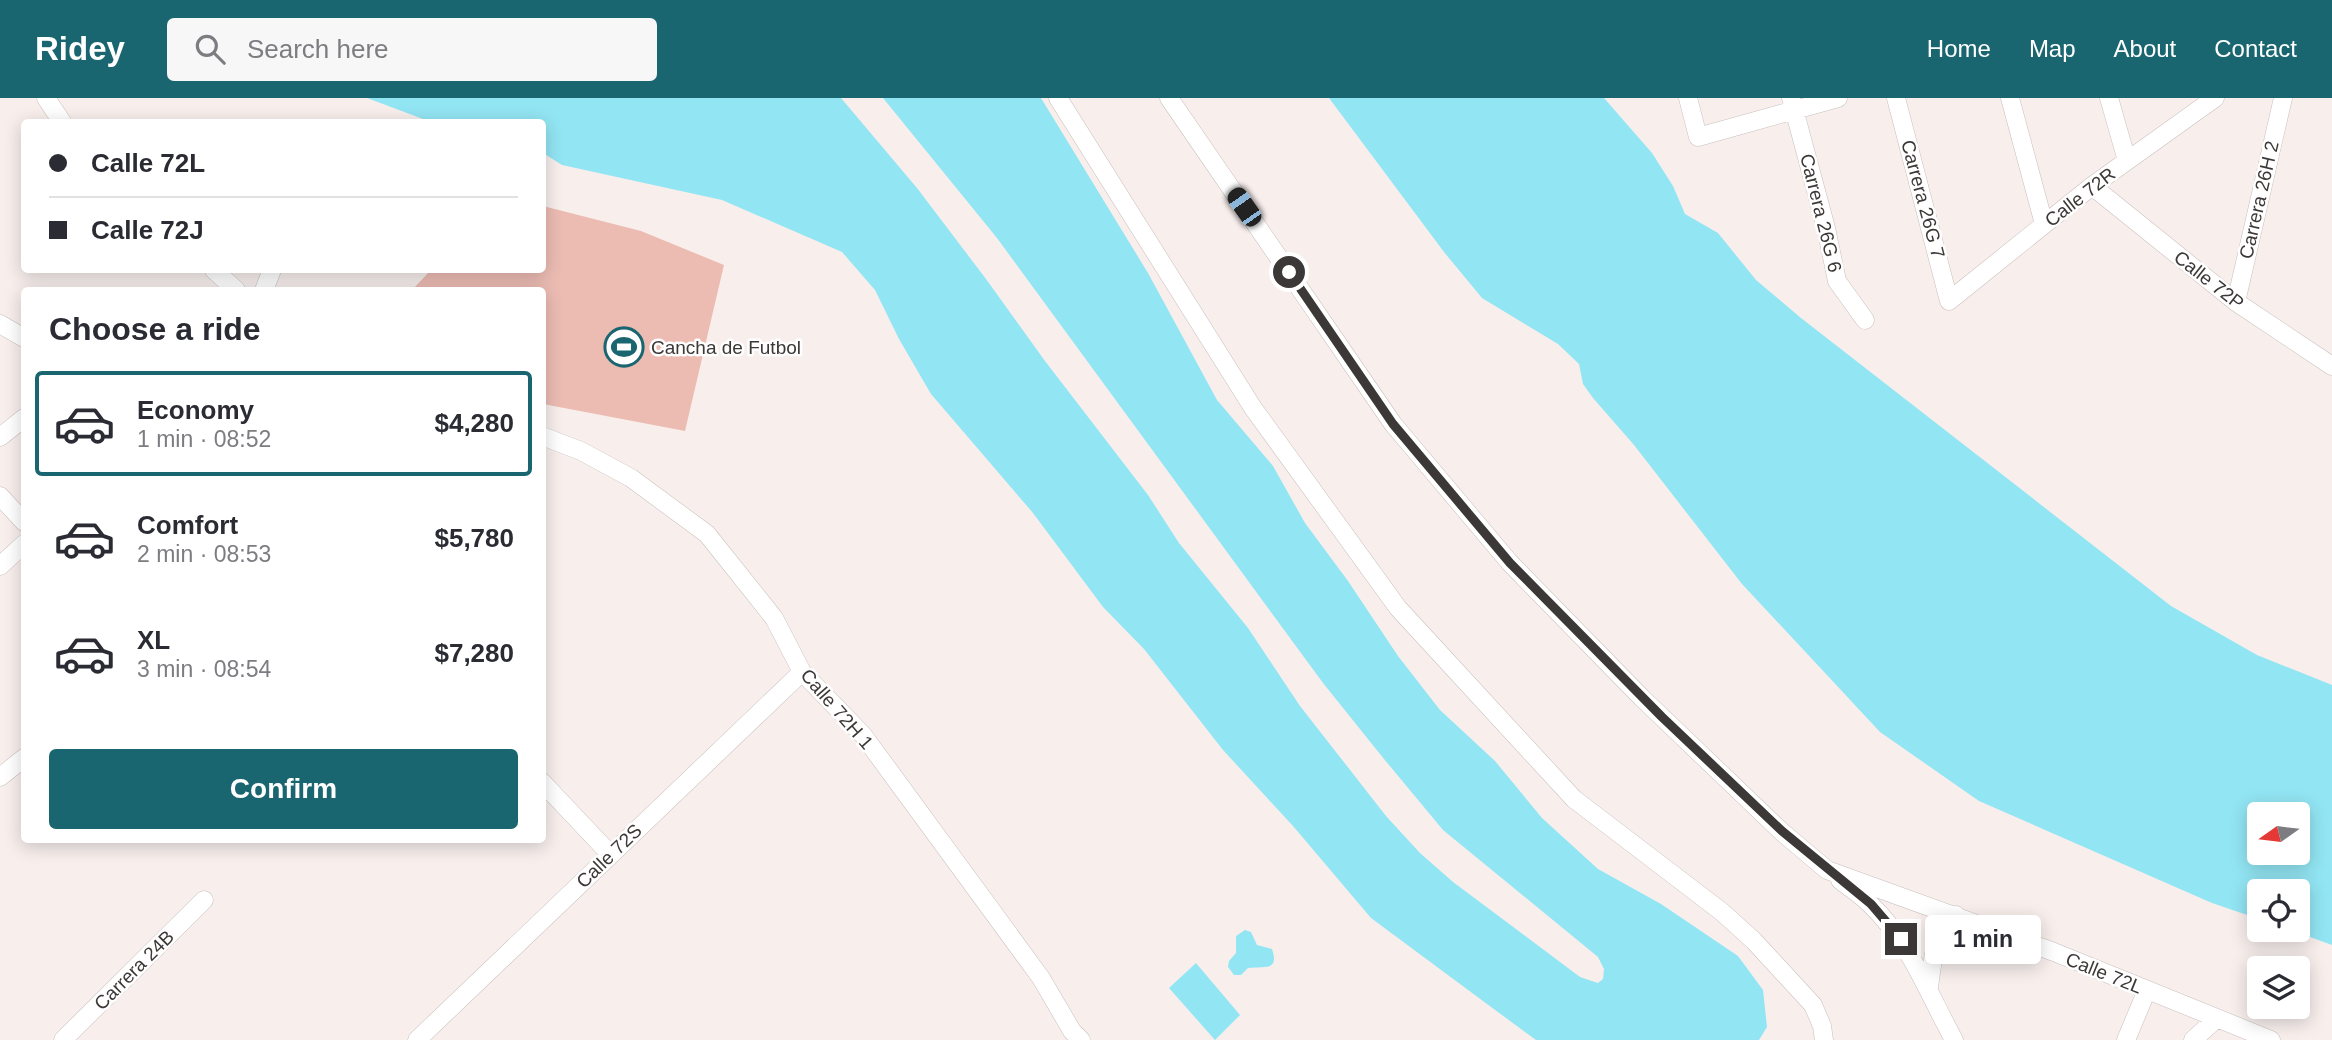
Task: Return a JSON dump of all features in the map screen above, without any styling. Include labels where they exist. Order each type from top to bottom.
[{"type":"street","points":[[46,98],[60,119]]},
{"type":"street","points":[[1058,98],[1254,408],[1398,608],[1574,799],[1722,912],[1754,941],[1812,1005],[1822,1026],[1824,1040]]},
{"type":"street","name":"Calle 72L","points":[[1169,98],[1393,424],[1510,563],[1642,698],[1827,870],[1956,915],[2271,1040]]},
{"type":"street","points":[[1688,98],[1698,137],[1793,104],[1838,98]]},
{"type":"street","name":"Carrera 26G 7","points":[[1896,98],[1949,301]]},
{"type":"street","points":[[2010,98],[2044,224]]},
{"type":"street","points":[[2109,98],[2127,162]]},
{"type":"street","name":"Calle 72R","points":[[1949,301],[2092,186],[2215,98]]},
{"type":"street","name":"Carrera 26H 2","points":[[2236,302],[2283,98]]},
{"type":"street","name":"Carrera 26G 6","points":[[1793,104],[1826,228],[1837,281],[1865,320]]},
{"type":"street","name":"Calle 72P","points":[[2092,186],[2236,302],[2332,366]]},
{"type":"street","points":[[217,273],[233,287]]},
{"type":"street","points":[[0,324],[21,336]]},
{"type":"street","points":[[0,437],[21,420]]},
{"type":"street","name":"Calle 72H 1","points":[[546,438],[581,451],[631,478],[707,534],[774,618],[802,672],[863,735],[1041,978],[1072,1037]]},
{"type":"street","points":[[0,496],[21,519]]},
{"type":"street","points":[[0,566],[21,547]]},
{"type":"street","name":"Calle 72S","points":[[417,1040],[802,672]]},
{"type":"street","points":[[0,777],[21,760]]},
{"type":"street","points":[[546,786],[610,854]]},
{"type":"street","points":[[1827,870],[1871,904],[1901,939],[1954,1040]]},
{"type":"street","name":"Carrera 24B","points":[[62,1040],[204,900]]},
{"type":"street","points":[[1928,987],[1940,933],[1956,915]]},
{"type":"street","points":[[2126,1040],[2147,990]]},
{"type":"street","points":[[2193,1040],[2217,1018]]},
{"type":"shaded area","name":"Cancha de Futbol","points":[[546,207],[641,231],[724,265],[685,431],[546,405],[546,287],[415,287],[428,273],[546,273]]},
{"type":"water","points":[[367,98],[841,98],[917,188],[1148,495],[1179,543],[1248,628],[1300,706],[1386,816],[1420,853],[1453,882],[1580,977],[1598,983],[1603,979],[1604,969],[1598,957],[1443,830],[1384,759],[1323,683],[997,238],[883,98],[1041,98],[1148,273],[1217,400],[1273,466],[1305,523],[1398,656],[1440,710],[1495,761],[1542,818],[1598,869],[1661,904],[1738,956],[1763,990],[1767,1027],[1759,1040],[1536,1040],[1371,918],[1293,826],[1223,750],[1144,649],[1103,607],[1033,513],[931,394],[875,290],[842,252],[722,200],[562,165],[546,155],[546,119],[423,119]]},
{"type":"water","points":[[1329,98],[1604,98],[1652,153],[1673,186],[1685,214],[1718,233],[1756,280],[1801,318],[2171,606],[2257,655],[2332,685],[2332,945],[2310,937],[2310,879],[2247,879],[2247,915],[2212,903],[1979,801],[1880,732],[1742,584],[1634,445],[1593,398],[1583,384],[1579,364],[1558,344],[1482,298],[1444,252]]},
{"type":"water","points":[[1245,930],[1251,932],[1257,945],[1272,949],[1274,961],[1272,965],[1248,968],[1241,975],[1234,975],[1228,967],[1229,961],[1236,953],[1236,936]]},
{"type":"water","points":[[1196,963],[1240,1015],[1215,1040],[1169,988]]},
{"type":"place","name":"Cancha de Futbol","points":[[624,347]]},
{"type":"route","points":[[1289,272],[1393,424],[1510,563],[1642,698],[1782,831],[1871,904],[1901,939]]}]
